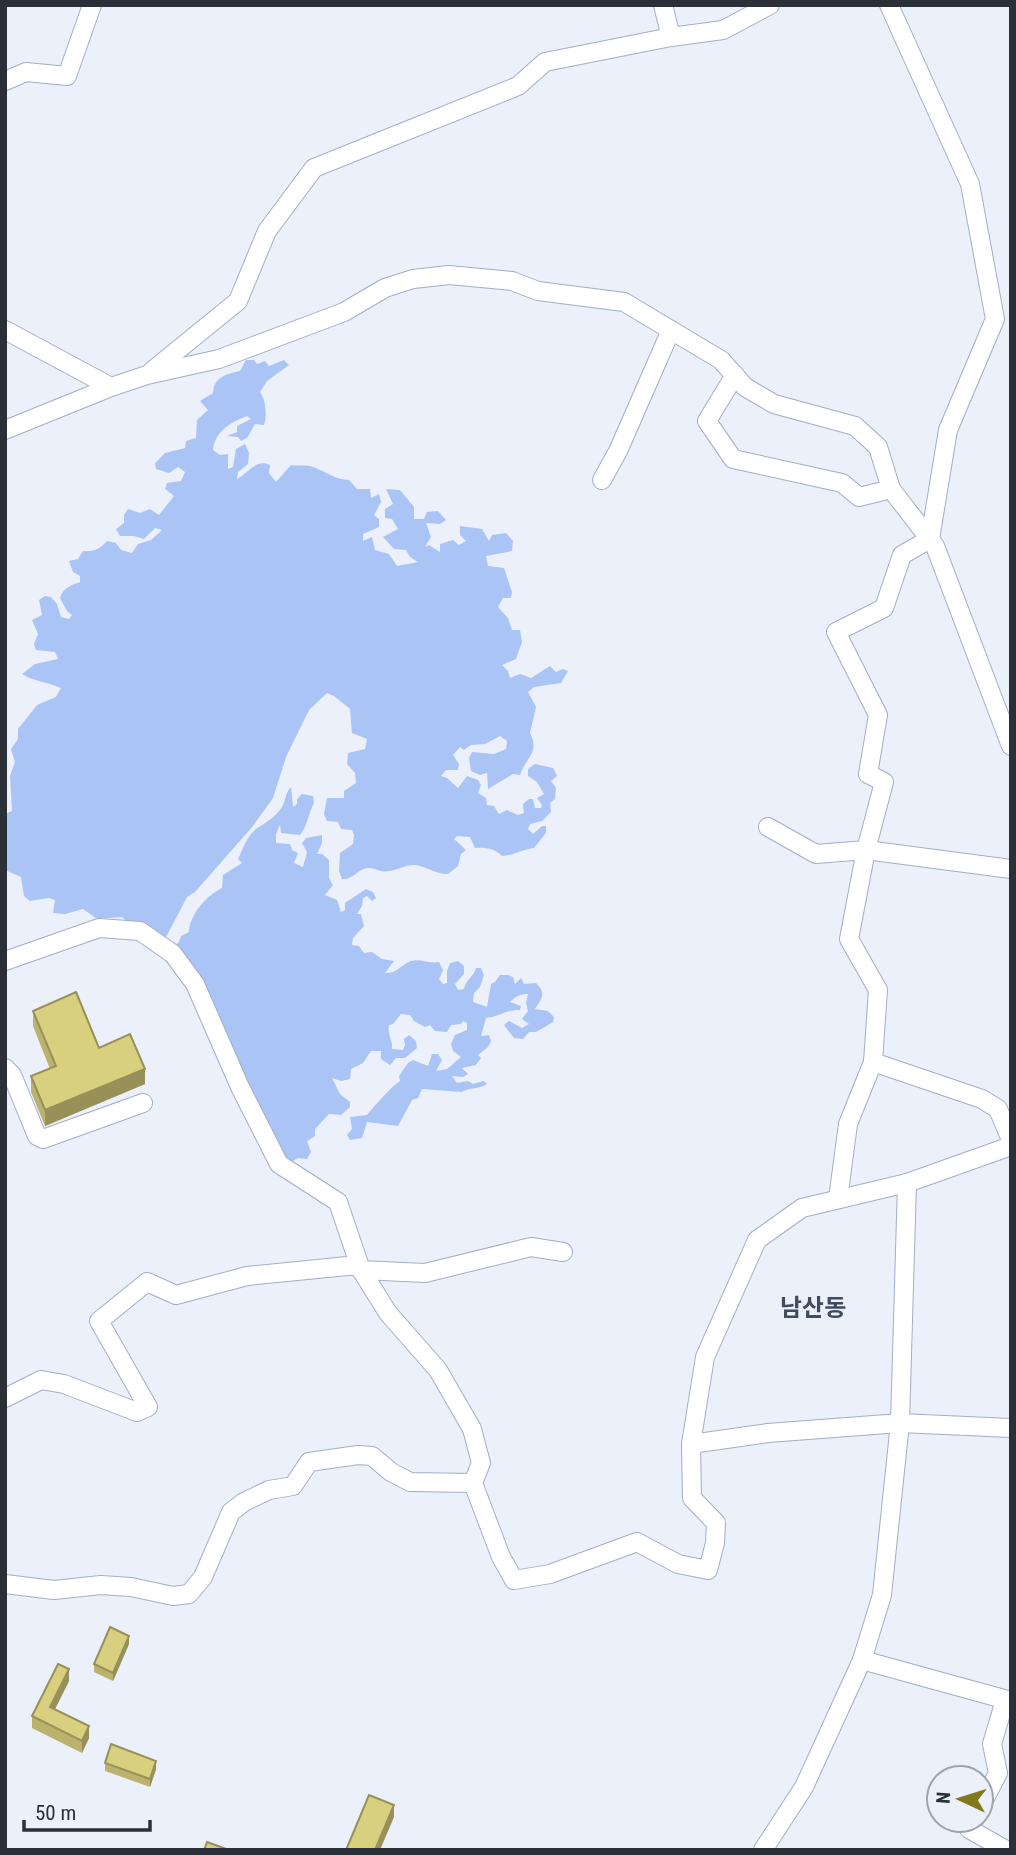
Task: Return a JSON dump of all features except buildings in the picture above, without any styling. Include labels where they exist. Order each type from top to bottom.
[{"type":"street","points":[[5,81],[26,72],[67,76],[92,5]]},
{"type":"street","points":[[663,5],[671,37]]},
{"type":"street","points":[[147,375],[238,301],[267,231],[314,168],[518,86],[545,62],[671,37],[723,30],[770,5]]},
{"type":"street","points":[[889,5],[970,184],[995,319],[948,430],[930,539]]},
{"type":"street","points":[[5,430],[147,375],[219,359],[344,312],[384,288],[404,282],[449,275],[512,281],[538,291],[624,302],[721,360],[745,387],[774,404],[855,426],[878,447],[891,489],[935,546],[1011,746]]},
{"type":"street","points":[[5,330],[111,387]]},
{"type":"street","points":[[602,480],[618,451],[671,330]]},
{"type":"street","points":[[735,375],[707,421],[733,459],[842,483],[859,498],[891,489]]},
{"type":"street","points":[[838,1199],[848,1124],[873,1062],[878,990],[849,939],[866,850],[884,782],[868,774],[878,715],[836,632],[884,608],[902,555],[930,539]]},
{"type":"street","points":[[768,827],[816,854],[866,850],[1011,869]]},
{"type":"street","points":[[5,961],[99,928],[141,931],[173,954],[195,984],[240,1087],[279,1164],[338,1202],[361,1270]]},
{"type":"street","points":[[873,1062],[982,1099],[998,1110],[1011,1140]]},
{"type":"street","points":[[5,1068],[12,1075],[37,1136],[43,1139],[143,1103]]},
{"type":"street","points":[[5,1398],[41,1380],[64,1384],[137,1412],[148,1407],[99,1321],[147,1282],[176,1294],[247,1276],[358,1265],[388,1313],[438,1370],[472,1429],[481,1463],[473,1483],[501,1558],[514,1580],[550,1574],[637,1542],[678,1564],[708,1570],[715,1543],[716,1523],[692,1498],[691,1444],[705,1357],[757,1240],[802,1208],[907,1183],[1011,1146]]},
{"type":"street","points":[[763,1850],[804,1787],[862,1660],[882,1595],[900,1423],[907,1183]]},
{"type":"street","points":[[361,1270],[425,1272],[531,1247],[563,1252]]},
{"type":"street","points":[[691,1444],[768,1433],[900,1423],[1011,1428]]},
{"type":"street","points":[[5,1584],[54,1590],[101,1585],[121,1586],[173,1596],[189,1594],[203,1577],[231,1512],[244,1502],[269,1490],[293,1486],[309,1462],[358,1455],[372,1456],[391,1472],[410,1482],[473,1483]]},
{"type":"street","points":[[862,1660],[1008,1701],[992,1744],[998,1773],[995,1779]]},
{"type":"street","points":[[978,1834],[1006,1850]]},
{"type":"shaded area","points":[[246,360],[254,360],[257,364],[265,361],[269,366],[284,360],[289,365],[267,381],[260,392],[264,399],[264,425],[255,424],[247,438],[241,441],[238,437],[227,436],[237,432],[237,426],[251,419],[247,416],[220,432],[214,443],[213,450],[220,455],[228,454],[228,469],[233,467],[236,449],[245,444],[249,453],[248,464],[238,472],[237,479],[261,463],[270,465],[269,473],[276,482],[291,465],[308,466],[349,480],[357,489],[370,489],[371,498],[379,494],[381,502],[374,515],[379,519],[379,527],[363,534],[363,541],[372,537],[375,550],[389,554],[397,566],[418,562],[410,557],[406,550],[394,549],[383,537],[398,529],[392,519],[385,518],[385,509],[393,504],[386,489],[400,490],[414,507],[414,519],[424,519],[427,512],[438,511],[446,520],[440,524],[426,523],[431,537],[425,547],[429,545],[440,552],[440,544],[453,540],[459,545],[466,541],[460,535],[460,526],[482,529],[489,541],[492,535],[506,533],[513,541],[512,551],[486,556],[488,566],[504,568],[512,592],[511,598],[503,598],[498,607],[508,618],[512,630],[520,630],[522,642],[516,659],[502,665],[510,678],[520,674],[531,678],[550,666],[556,672],[563,669],[568,671],[561,683],[534,687],[528,692],[536,707],[530,733],[534,745],[520,775],[513,774],[488,789],[487,773],[480,775],[471,771],[469,758],[472,752],[494,754],[506,749],[507,741],[500,736],[485,744],[471,745],[464,750],[460,747],[453,755],[459,764],[458,770],[446,770],[441,776],[458,788],[467,776],[478,780],[481,785],[478,793],[486,798],[487,805],[494,806],[499,814],[507,810],[518,815],[524,813],[523,804],[529,799],[533,799],[535,808],[541,808],[542,805],[537,798],[544,794],[537,782],[528,776],[528,769],[535,764],[553,768],[557,776],[551,781],[556,788],[555,799],[550,803],[551,812],[542,821],[530,824],[528,829],[533,834],[546,826],[546,833],[534,848],[502,856],[496,851],[475,848],[470,837],[457,836],[454,839],[466,850],[461,854],[458,866],[448,874],[413,865],[386,871],[367,868],[342,879],[339,871],[340,853],[353,844],[354,835],[352,830],[341,829],[338,822],[327,821],[324,814],[327,798],[344,798],[344,791],[356,783],[355,773],[347,764],[348,753],[365,749],[367,739],[352,733],[350,709],[327,693],[309,710],[286,757],[273,798],[253,826],[195,892],[187,897],[166,937],[133,926],[122,917],[97,919],[83,909],[65,914],[53,913],[55,900],[49,898],[30,901],[24,896],[21,877],[5,870],[5,814],[12,811],[10,776],[15,762],[11,749],[18,739],[18,729],[37,705],[56,697],[61,688],[22,674],[35,664],[58,659],[55,652],[36,650],[34,644],[38,634],[32,620],[42,615],[39,600],[45,596],[51,597],[57,604],[61,617],[69,619],[72,615],[60,598],[65,589],[80,582],[80,576],[73,572],[69,561],[78,559],[83,551],[96,549],[107,541],[132,553],[138,544],[151,540],[162,530],[155,528],[144,539],[120,536],[116,529],[124,523],[124,515],[128,509],[140,513],[150,509],[159,515],[174,496],[165,489],[167,483],[181,481],[185,472],[178,467],[169,473],[156,469],[155,463],[165,453],[185,448],[186,441],[196,438],[197,420],[208,410],[200,401],[213,393],[216,383],[222,377],[240,371]]},
{"type":"shaded area","points":[[291,787],[293,807],[302,794],[313,796],[314,803],[300,835],[281,833],[280,825],[276,843],[290,844],[292,850],[298,853],[294,863],[303,867],[307,852],[302,843],[306,838],[322,835],[317,854],[322,854],[329,860],[329,878],[333,885],[325,895],[337,900],[341,912],[345,910],[345,903],[366,889],[373,892],[376,898],[372,901],[367,896],[363,898],[357,914],[361,914],[364,926],[353,938],[352,945],[359,946],[364,953],[372,952],[382,959],[394,961],[385,973],[395,971],[411,961],[439,962],[443,970],[439,979],[443,984],[447,983],[450,963],[458,961],[464,966],[464,974],[455,984],[458,990],[464,989],[476,968],[481,968],[484,975],[480,987],[474,993],[473,1002],[487,1007],[491,984],[500,975],[513,977],[515,984],[521,978],[524,984],[536,983],[542,995],[535,1009],[548,1011],[554,1017],[553,1022],[536,1032],[529,1032],[523,1039],[514,1038],[504,1025],[509,1021],[522,1028],[529,1024],[522,1019],[528,1011],[528,994],[516,997],[510,1002],[521,1006],[520,1010],[486,1018],[481,1036],[489,1035],[491,1041],[478,1055],[481,1058],[476,1065],[462,1068],[468,1074],[463,1077],[452,1076],[457,1083],[468,1081],[473,1084],[484,1081],[487,1084],[462,1092],[422,1089],[418,1098],[412,1100],[398,1126],[367,1122],[362,1138],[350,1140],[347,1135],[352,1129],[350,1117],[367,1115],[400,1081],[399,1076],[408,1063],[413,1060],[428,1066],[432,1054],[438,1054],[442,1060],[436,1071],[447,1069],[461,1057],[453,1051],[451,1044],[455,1035],[467,1030],[467,1023],[463,1021],[461,1024],[451,1025],[447,1032],[435,1031],[430,1025],[425,1027],[414,1021],[410,1015],[401,1014],[389,1025],[392,1049],[403,1050],[404,1039],[409,1035],[416,1041],[417,1048],[405,1058],[396,1058],[390,1065],[381,1059],[381,1051],[371,1051],[363,1063],[351,1069],[350,1079],[341,1081],[332,1078],[340,1094],[350,1102],[350,1107],[341,1115],[329,1114],[315,1129],[315,1136],[307,1141],[311,1152],[307,1159],[284,1161],[175,945],[181,936],[189,932],[192,919],[200,906],[222,888],[223,875],[242,863],[238,859],[248,839],[256,829],[280,811]]},
{"type":"district","name":"남산동","points":[[813,1308]]}]
